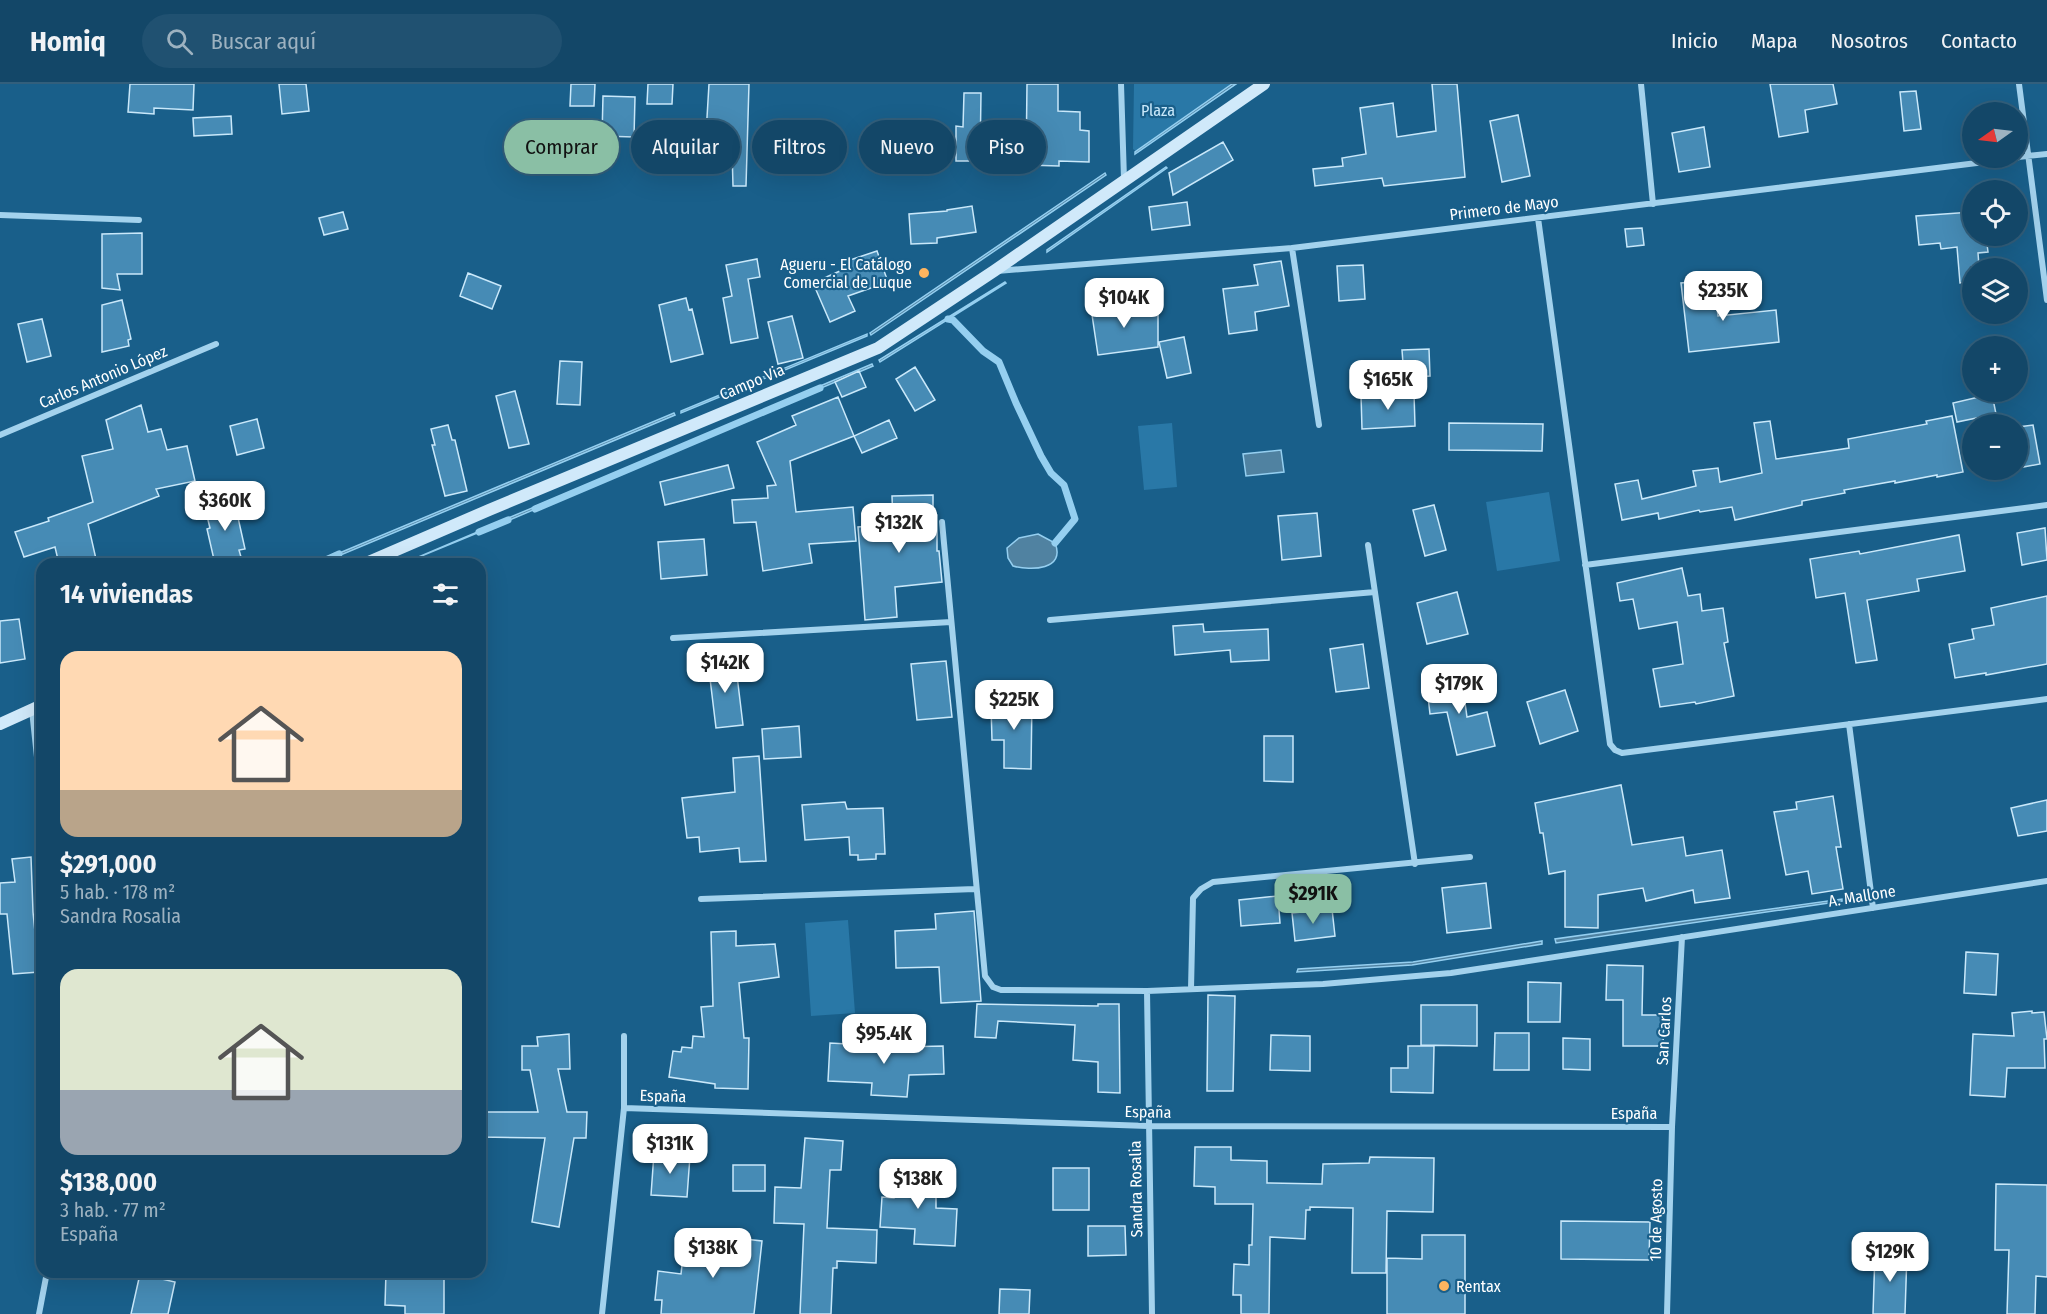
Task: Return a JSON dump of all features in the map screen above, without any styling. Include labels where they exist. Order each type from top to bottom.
[{"type":"street","points":[[1121,84],[1124,180]]},
{"type":"street","name":"Campo Via","points":[[378,558],[878,348],[994,271],[1264,84]]},
{"type":"street","points":[[1641,84],[1653,204]]},
{"type":"street","points":[[2019,84],[2021,102]]},
{"type":"street","name":"Primero de Mayo","points":[[2028,156],[2047,154]]},
{"type":"street","points":[[2028,156],[2047,300]]},
{"type":"street","name":"Primero de Mayo","points":[[994,271],[1292,248],[1962,164]]},
{"type":"street","points":[[0,215],[139,220]]},
{"type":"street","points":[[1538,218],[1585,565],[1611,744],[1615,750],[1622,753],[2047,699]]},
{"type":"street","points":[[1292,248],[1319,425]]},
{"type":"street","name":"Carlos Antonio López","points":[[0,435],[216,344]]},
{"type":"street","points":[[1585,565],[2047,505]]},
{"type":"street","points":[[701,899],[975,889],[942,522]]},
{"type":"street","points":[[1368,545],[1415,864]]},
{"type":"street","points":[[1050,620],[1375,592]]},
{"type":"street","points":[[673,638],[951,622]]},
{"type":"street","points":[[0,724],[36,707]]},
{"type":"street","points":[[1849,724],[1873,908]]},
{"type":"street","points":[[1191,989],[1193,898],[1213,882],[1470,857]]},
{"type":"street","name":"A. Mallone","points":[[975,889],[985,976],[993,987],[1001,990],[1147,991],[1323,984],[1451,973],[2047,881]]},
{"type":"street","name":"San Carlos","points":[[1672,1127],[1682,937]]},
{"type":"street","name":"Sandra Rosalia","points":[[1147,991],[1152,1314]]},
{"type":"street","points":[[602,1314],[624,1108],[624,1036]]},
{"type":"street","name":"España","points":[[624,1108],[1148,1126],[1672,1127]]},
{"type":"street","name":"10 de Agosto","points":[[1667,1314],[1672,1127]]},
{"type":"street","points":[[39,1314],[47,1278]]},
{"type":"green space","name":"Plaza","points":[[1134,84],[1237,84],[1138,153],[1133,149]]},
{"type":"green space","points":[[1172,423],[1177,487],[1144,490],[1138,426]]},
{"type":"green space","points":[[1549,492],[1560,561],[1497,571],[1486,502]]},
{"type":"green space","points":[[848,920],[855,1013],[811,1016],[805,923]]},
{"type":"shaded area","points":[[1232,84],[1236,84],[1135,154],[1135,152]]},
{"type":"shaded area","points":[[1167,168],[1047,252],[1047,250]]},
{"type":"shaded area","points":[[1105,173],[1106,175],[871,335],[870,333]]},
{"type":"shaded area","points":[[1006,283],[880,362],[879,360]]},
{"type":"shaded area","points":[[867,334],[867,336],[681,413],[681,411]]},
{"type":"shaded area","points":[[872,364],[873,366],[500,524],[499,522]]},
{"type":"shaded area","points":[[674,413],[675,415],[333,558],[330,557]]},
{"type":"shaded area","points":[[1281,450],[1284,472],[1246,476],[1243,454]]},
{"type":"shaded area","points":[[487,528],[487,529],[416,558]]},
{"type":"shaded area","points":[[1038,534],[1055,543],[1056,559],[1037,568],[1013,566],[1008,558],[1007,548],[1019,538]]},
{"type":"shaded area","points":[[1842,899],[1842,901],[1556,943],[1555,939]]},
{"type":"shaded area","points":[[1542,941],[1542,944],[1412,965],[1297,972],[1298,969],[1413,962]]},
{"type":"building","points":[[130,84],[194,84],[193,110],[154,108],[154,114],[128,112]]},
{"type":"building","points":[[279,84],[306,84],[309,111],[282,114]]},
{"type":"building","points":[[571,84],[595,84],[594,106],[570,106]]},
{"type":"building","points":[[648,84],[673,84],[672,104],[647,104]]},
{"type":"building","points":[[709,84],[749,84],[746,186],[733,186],[733,174],[740,174],[740,120],[707,120]]},
{"type":"building","points":[[1027,84],[1058,84],[1058,111],[1080,112],[1080,130],[1089,131],[1089,162],[1059,161],[1059,166],[1046,166],[1046,120],[1027,120]]},
{"type":"building","points":[[1432,84],[1457,84],[1465,177],[1384,186],[1382,178],[1315,186],[1313,169],[1343,166],[1342,158],[1366,154],[1360,108],[1393,103],[1397,137],[1436,131]]},
{"type":"building","points":[[1770,84],[1833,84],[1837,104],[1805,110],[1808,132],[1779,137]]},
{"type":"building","points":[[1916,91],[1921,129],[1904,131],[1900,92]]},
{"type":"building","points":[[964,93],[981,93],[981,120],[967,120],[967,161],[956,161],[956,126],[963,127]]},
{"type":"building","points":[[603,96],[635,97],[631,137],[619,137],[619,120],[602,120]]},
{"type":"building","points":[[1518,115],[1530,176],[1502,182],[1490,121]]},
{"type":"building","points":[[231,116],[232,134],[194,136],[193,118]]},
{"type":"building","points":[[1704,127],[1710,167],[1679,172],[1672,133]]},
{"type":"building","points":[[1223,142],[1233,160],[1173,195],[1169,173]]},
{"type":"building","points":[[1187,202],[1190,225],[1152,230],[1149,207]]},
{"type":"building","points":[[972,206],[976,232],[937,238],[937,243],[911,244],[909,214],[947,211]]},
{"type":"building","points":[[343,212],[348,229],[324,235],[319,218]]},
{"type":"building","points":[[1962,213],[1962,246],[1987,246],[1988,252],[1978,253],[1978,258],[1962,258],[1962,283],[1960,283],[1957,247],[1941,249],[1940,243],[1919,245],[1916,216]]},
{"type":"building","points":[[1642,228],[1644,245],[1627,247],[1625,229]]},
{"type":"building","points":[[142,233],[142,274],[117,274],[120,290],[102,288],[102,234]]},
{"type":"building","points":[[877,251],[888,282],[848,296],[855,311],[830,322],[813,283],[849,267],[847,261]]},
{"type":"building","points":[[757,259],[760,277],[748,279],[758,338],[731,343],[723,298],[732,296],[726,265]]},
{"type":"building","points":[[1281,261],[1289,306],[1255,312],[1257,330],[1229,334],[1223,289],[1258,285],[1254,265]]},
{"type":"building","points":[[1363,265],[1365,299],[1339,301],[1337,266]]},
{"type":"building","points":[[468,273],[501,286],[492,309],[460,296]]},
{"type":"building","points":[[1714,280],[1718,316],[1776,310],[1779,342],[1689,352],[1681,283]]},
{"type":"building","points":[[686,298],[689,310],[692,309],[703,354],[671,362],[659,305]]},
{"type":"building","points":[[122,300],[131,339],[128,340],[129,346],[102,352],[102,305]]},
{"type":"building","points":[[1123,303],[1125,312],[1158,311],[1158,347],[1098,355],[1091,308]]},
{"type":"building","points":[[792,316],[803,358],[778,364],[768,322]]},
{"type":"building","points":[[42,319],[51,356],[27,362],[18,324]]},
{"type":"building","points":[[1184,337],[1191,373],[1167,378],[1159,342]]},
{"type":"building","points":[[1429,349],[1430,376],[1404,377],[1402,350]]},
{"type":"building","points":[[560,361],[582,362],[580,405],[557,404]]},
{"type":"building","points":[[915,367],[935,400],[915,411],[896,379]]},
{"type":"building","points":[[859,371],[866,387],[842,397],[835,382]]},
{"type":"building","points":[[515,391],[529,444],[509,448],[496,396]]},
{"type":"building","points":[[1414,393],[1415,426],[1362,429],[1361,395]]},
{"type":"building","points":[[838,397],[854,436],[790,461],[796,512],[853,507],[856,541],[809,544],[812,563],[763,571],[756,522],[734,523],[732,500],[768,498],[767,486],[776,485],[757,442],[796,425],[792,416]]},
{"type":"building","points":[[1962,401],[1994,402],[1996,414],[1962,414],[1962,421],[1957,422],[1953,403]]},
{"type":"building","points":[[141,405],[148,432],[161,429],[167,450],[187,446],[195,481],[156,489],[159,496],[88,524],[96,558],[58,558],[55,547],[24,557],[15,532],[49,521],[48,518],[93,502],[82,456],[113,449],[106,420]]},
{"type":"building","points":[[1952,416],[1962,472],[1844,490],[1845,493],[1802,501],[1802,505],[1735,520],[1732,507],[1700,512],[1699,510],[1659,519],[1658,513],[1622,520],[1615,484],[1638,480],[1642,499],[1696,486],[1693,471],[1718,468],[1720,482],[1762,473],[1754,423],[1770,421],[1776,459],[1849,448],[1848,439],[1927,424],[1926,421]]},
{"type":"building","points":[[257,419],[264,448],[237,455],[230,426]]},
{"type":"building","points":[[889,420],[897,438],[862,453],[854,436]]},
{"type":"building","points":[[1449,423],[1543,424],[1542,451],[1449,450]]},
{"type":"building","points":[[448,425],[452,440],[455,440],[467,491],[445,496],[432,445],[435,445],[431,429]]},
{"type":"building","points":[[2033,425],[2040,464],[2028,466],[2028,426]]},
{"type":"building","points":[[728,465],[734,488],[665,505],[660,482]]},
{"type":"building","points":[[933,495],[933,515],[937,515],[937,551],[939,551],[942,582],[895,587],[897,617],[865,620],[858,527],[893,524],[892,496]]},
{"type":"building","points":[[227,498],[229,506],[235,504],[245,549],[239,550],[241,558],[214,558],[204,504]]},
{"type":"building","points":[[1434,505],[1446,550],[1425,556],[1413,510]]},
{"type":"building","points":[[1317,513],[1321,556],[1282,560],[1278,516]]},
{"type":"building","points":[[2045,528],[2047,560],[2022,565],[2017,533]]},
{"type":"building","points":[[1959,535],[1965,571],[1917,579],[1919,591],[1867,600],[1877,660],[1856,663],[1845,593],[1816,598],[1810,559],[1859,551],[1860,554]]},
{"type":"building","points":[[704,539],[707,575],[661,579],[658,542]]},
{"type":"building","points":[[1682,568],[1688,596],[1700,594],[1702,611],[1723,608],[1728,642],[1724,643],[1734,696],[1696,704],[1695,702],[1660,707],[1653,669],[1683,664],[1677,622],[1639,629],[1633,599],[1620,601],[1617,583]]},
{"type":"building","points":[[1457,592],[1468,634],[1427,644],[1417,603]]},
{"type":"building","points":[[2047,596],[2047,664],[1955,678],[1949,644],[1974,639],[1972,629],[1994,625],[1991,608]]},
{"type":"building","points":[[19,619],[25,659],[0,663],[0,621]]},
{"type":"building","points":[[1203,624],[1204,632],[1268,629],[1269,660],[1231,662],[1230,650],[1175,655],[1173,626]]},
{"type":"building","points":[[1363,644],[1369,688],[1336,692],[1330,649]]},
{"type":"building","points":[[735,659],[743,725],[716,728],[708,662]]},
{"type":"building","points":[[946,661],[952,717],[917,720],[911,664]]},
{"type":"building","points":[[1461,674],[1467,717],[1487,712],[1495,746],[1457,755],[1447,712],[1430,714],[1426,679]]},
{"type":"building","points":[[1565,690],[1578,731],[1540,744],[1527,702]]},
{"type":"building","points":[[1005,698],[1032,699],[1031,769],[1004,768],[1004,740],[992,740],[991,706],[1005,706]]},
{"type":"building","points":[[799,726],[801,757],[764,759],[762,729]]},
{"type":"building","points":[[1264,736],[1293,736],[1293,782],[1264,781]]},
{"type":"building","points":[[759,756],[766,861],[740,862],[739,848],[700,852],[699,837],[687,838],[682,798],[735,792],[733,758]]},
{"type":"building","points":[[1621,785],[1632,845],[1683,837],[1686,856],[1722,850],[1730,898],[1695,903],[1693,890],[1646,901],[1643,888],[1598,895],[1598,928],[1565,927],[1565,871],[1549,874],[1543,833],[1540,833],[1535,803]]},
{"type":"building","points":[[1833,796],[1841,847],[1836,847],[1843,889],[1812,894],[1808,871],[1786,875],[1774,812],[1797,809],[1796,802]]},
{"type":"building","points":[[2047,800],[2047,831],[2018,836],[2011,808]]},
{"type":"building","points":[[845,802],[847,809],[883,808],[885,854],[876,854],[876,859],[858,860],[858,855],[850,855],[849,837],[805,840],[802,805]]},
{"type":"building","points":[[31,857],[36,972],[13,974],[7,914],[0,914],[0,883],[15,882],[12,859]]},
{"type":"building","points":[[1486,883],[1491,928],[1447,933],[1442,888]]},
{"type":"building","points":[[1278,896],[1280,923],[1241,926],[1239,900]]},
{"type":"building","points":[[1332,909],[1335,936],[1295,941],[1292,913]]},
{"type":"building","points":[[974,911],[981,1001],[941,1003],[939,967],[896,968],[895,931],[936,929],[935,914]]},
{"type":"building","points":[[736,931],[736,946],[775,944],[779,977],[739,983],[744,1038],[749,1038],[748,1089],[715,1088],[715,1084],[669,1077],[673,1051],[681,1052],[682,1047],[692,1048],[693,1036],[704,1037],[701,1007],[713,1006],[711,932]]},
{"type":"building","points":[[1966,952],[1998,954],[1996,995],[1964,993]]},
{"type":"building","points":[[1607,965],[1643,966],[1642,1015],[1664,1015],[1663,1046],[1623,1046],[1623,1000],[1606,1000]]},
{"type":"building","points":[[1528,982],[1561,983],[1560,1022],[1528,1022]]},
{"type":"building","points":[[1208,995],[1235,996],[1233,1091],[1207,1091]]},
{"type":"building","points":[[977,1004],[1098,1006],[1098,1004],[1119,1004],[1120,1093],[1098,1092],[1098,1062],[1073,1060],[1075,1025],[998,1021],[996,1038],[975,1037]]},
{"type":"building","points":[[1421,1005],[1477,1005],[1477,1046],[1421,1045]]},
{"type":"building","points":[[2032,1011],[2032,1013],[2044,1012],[2047,1039],[2044,1039],[2045,1068],[2007,1068],[2005,1097],[1970,1095],[1973,1034],[2014,1036],[2012,1013]]},
{"type":"building","points":[[1495,1033],[1529,1033],[1529,1070],[1494,1070]]},
{"type":"building","points":[[569,1034],[570,1069],[558,1069],[567,1112],[587,1112],[586,1138],[574,1138],[559,1227],[532,1222],[545,1138],[486,1137],[486,1112],[538,1112],[530,1070],[522,1070],[522,1046],[538,1046],[537,1037]]},
{"type":"building","points":[[1271,1035],[1310,1036],[1310,1071],[1270,1070]]},
{"type":"building","points":[[1563,1038],[1590,1039],[1590,1070],[1563,1069]]},
{"type":"building","points":[[899,1039],[901,1047],[943,1046],[944,1074],[909,1075],[907,1097],[871,1095],[872,1083],[828,1081],[830,1043],[866,1045]]},
{"type":"building","points":[[1408,1046],[1434,1046],[1433,1093],[1391,1092],[1391,1068],[1408,1068]]},
{"type":"building","points":[[805,1138],[843,1141],[841,1170],[830,1170],[827,1228],[877,1230],[876,1263],[837,1261],[837,1268],[833,1268],[831,1314],[800,1314],[804,1224],[774,1223],[775,1187],[801,1188]]},
{"type":"building","points":[[1195,1147],[1231,1147],[1231,1160],[1267,1161],[1267,1183],[1322,1184],[1323,1164],[1369,1163],[1370,1157],[1434,1158],[1433,1212],[1387,1211],[1386,1273],[1352,1273],[1353,1208],[1310,1207],[1310,1210],[1306,1210],[1305,1239],[1270,1237],[1269,1314],[1241,1314],[1241,1295],[1233,1295],[1234,1264],[1249,1265],[1253,1204],[1215,1204],[1215,1187],[1194,1186]]},
{"type":"building","points":[[654,1153],[690,1156],[687,1197],[651,1195]]},
{"type":"building","points":[[897,1164],[918,1166],[917,1173],[929,1174],[928,1188],[936,1189],[936,1208],[957,1209],[955,1246],[914,1244],[915,1229],[880,1227],[882,1197],[894,1198]]},
{"type":"building","points":[[733,1165],[765,1165],[765,1191],[733,1191]]},
{"type":"building","points":[[1053,1168],[1089,1168],[1089,1210],[1053,1210]]},
{"type":"building","points":[[1996,1184],[2047,1185],[2047,1277],[2036,1276],[2035,1314],[2007,1314],[2009,1250],[1995,1250]]},
{"type":"building","points":[[1561,1221],[1650,1222],[1649,1260],[1561,1259]]},
{"type":"building","points":[[1088,1226],[1125,1226],[1126,1255],[1088,1256]]},
{"type":"building","name":"Rentax","points":[[1422,1235],[1465,1235],[1465,1314],[1387,1314],[1387,1258],[1422,1259]]},
{"type":"building","points":[[726,1237],[762,1241],[754,1314],[661,1314],[662,1300],[655,1300],[658,1271],[681,1274],[685,1239],[725,1243]]},
{"type":"building","points":[[1875,1252],[1907,1253],[1905,1314],[1873,1314]]},
{"type":"building","points":[[139,1278],[158,1278],[175,1282],[168,1314],[131,1314]]},
{"type":"building","points":[[386,1278],[444,1278],[444,1314],[405,1314],[405,1306],[385,1305]]},
{"type":"building","points":[[1000,1289],[1030,1290],[1029,1314],[999,1314]]},
{"type":"waterway","points":[[948,319],[953,320],[983,351],[999,362],[1041,456],[1051,473],[1064,485],[1075,519],[1055,543]]},
{"type":"waterway","points":[[535,509],[820,388]]},
{"type":"waterway","points":[[479,532],[508,520]]},
{"type":"waterway","points":[[330,558],[339,554]]},
{"type":"place","name":"Agueru - El Catálogo Comercial de Luque","points":[[924,273]]},
{"type":"place","name":"Rentax","points":[[1444,1286]]}]
